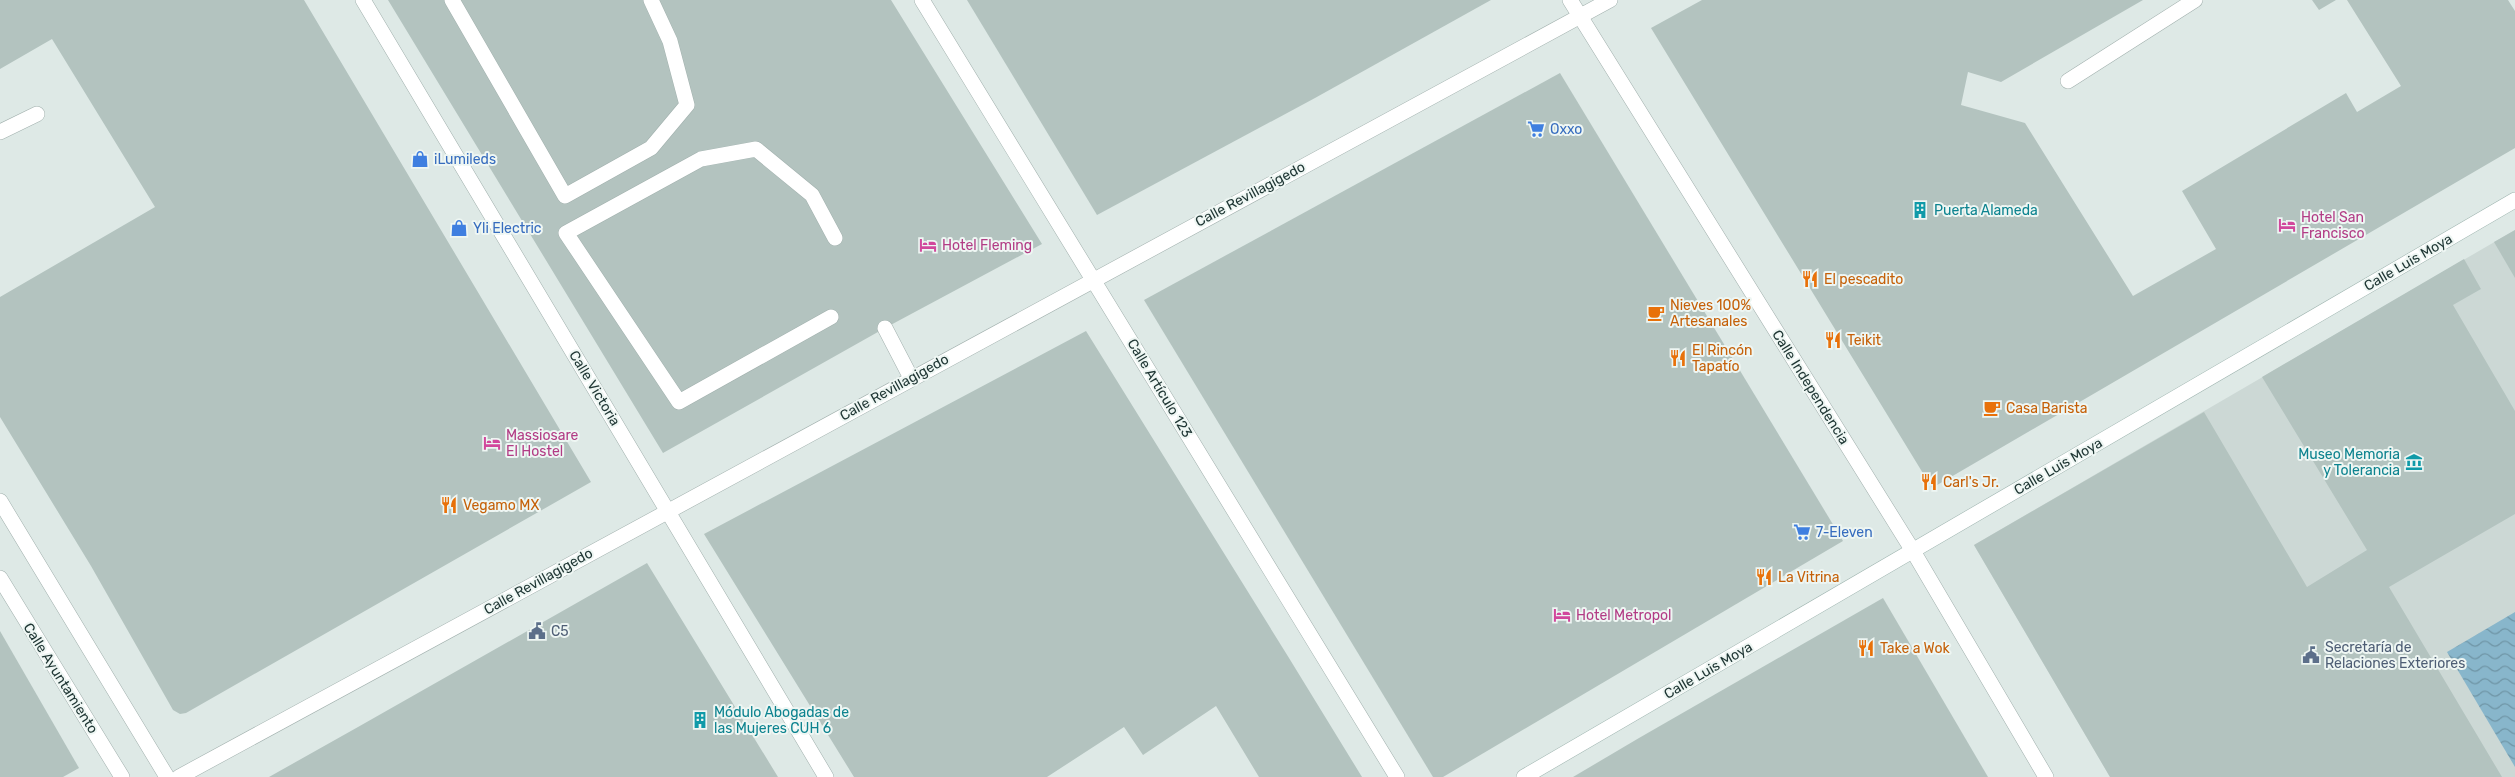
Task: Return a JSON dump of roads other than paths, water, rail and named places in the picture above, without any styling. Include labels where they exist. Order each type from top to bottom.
[{"type":"street","name":"Calle Victoria","points":[[363,0],[826,777]]},
{"type":"street","points":[[452,0],[564,196],[651,148],[687,105],[670,41],[651,0]]},
{"type":"street","name":"Calle Artículo 123","points":[[922,0],[1396,777]]},
{"type":"street","name":"Calle Independencia","points":[[1570,0],[1913,551],[2046,777]]},
{"type":"street","name":"Calle Revillagigedo","points":[[179,777],[1093,279],[1610,0]]},
{"type":"street","points":[[2068,81],[2195,0]]},
{"type":"street","points":[[0,132],[36,114]]},
{"type":"street","points":[[831,316],[679,402],[566,233],[701,159],[756,149],[812,195],[835,238]]},
{"type":"street","name":"Calle Luis Moya","points":[[1524,777],[2515,200]]},
{"type":"street","points":[[885,328],[911,378]]},
{"type":"street","points":[[0,501],[167,777]]},
{"type":"street","name":"Calle Ayuntamiento","points":[[0,578],[122,777]]},
{"type":"water","points":[[2515,612],[2515,767],[2447,652]]},
{"type":"place","name":"Oxxo","points":[[1536,129]]},
{"type":"place","name":"iLumileds","points":[[420,159]]},
{"type":"place","name":"Puerta Alameda","points":[[1920,210]]},
{"type":"place","name":"Hotel San Francisco","points":[[2287,225]]},
{"type":"place","name":"Yli Electric","points":[[459,228]]},
{"type":"place","name":"Hotel Fleming","points":[[928,245]]},
{"type":"place","name":"El pescadito","points":[[1810,279]]},
{"type":"place","name":"Nieves 100% Artesanales","points":[[1656,313]]},
{"type":"place","name":"Teikit","points":[[1833,340]]},
{"type":"place","name":"El Rincón Tapatío","points":[[1678,358]]},
{"type":"place","name":"Casa Barista","points":[[1992,408]]},
{"type":"place","name":"Massiosare El Hostel","points":[[492,443]]},
{"type":"place","name":"Museo Memoria y Tolerancia","points":[[2414,462]]},
{"type":"place","name":"Carl's Jr.","points":[[1929,482]]},
{"type":"place","name":"Vegamo MX","points":[[449,505]]},
{"type":"place","name":"7-Eleven","points":[[1802,532]]},
{"type":"place","name":"La Vitrina","points":[[1764,577]]},
{"type":"place","name":"Hotel Metropol","points":[[1562,615]]},
{"type":"place","name":"C5","points":[[537,631]]},
{"type":"place","name":"Take a Wok","points":[[1866,648]]},
{"type":"place","name":"Secretaría de Relaciones Exteriores","points":[[2311,655]]},
{"type":"place","name":"Módulo Abogadas de las Mujeres CUH 6","points":[[700,720]]}]
